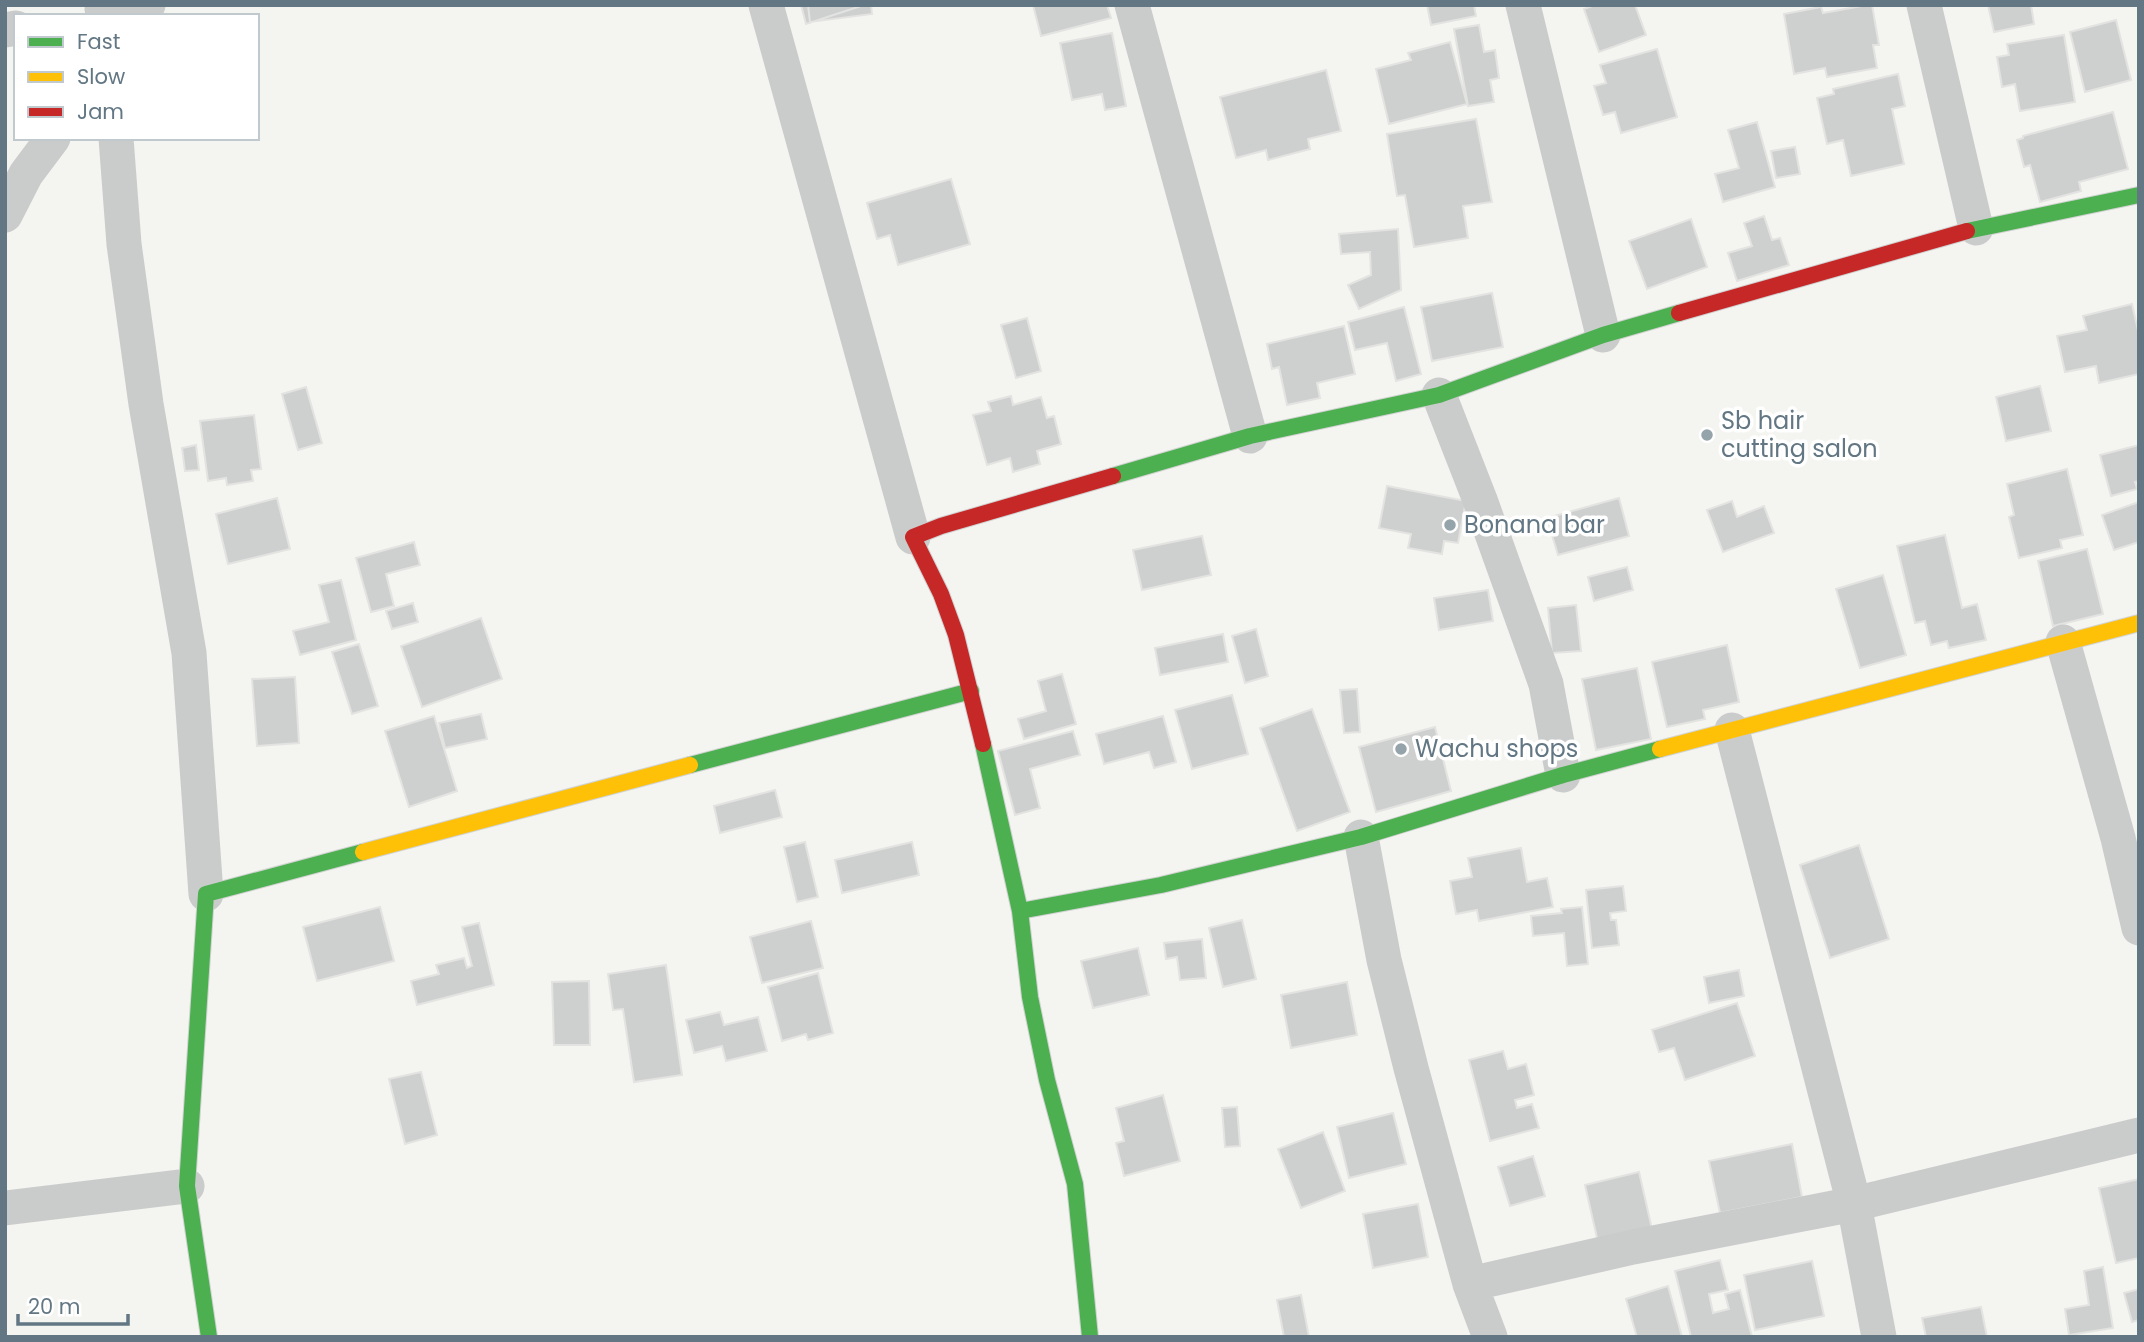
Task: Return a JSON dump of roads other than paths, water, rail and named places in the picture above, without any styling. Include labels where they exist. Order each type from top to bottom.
[{"type":"street","points":[[102,10],[148,5]]},
{"type":"street","points":[[766,5],[913,537],[956,635],[971,691],[1020,911],[1030,997],[1044,1068],[1076,1184],[1090,1337]]},
{"type":"street","points":[[1132,5],[1250,436]]},
{"type":"street","points":[[1523,5],[1603,335]]},
{"type":"street","points":[[1924,5],[1976,228]]},
{"type":"street","points":[[5,215],[26,174],[52,140]]},
{"type":"street","points":[[116,140],[124,244],[146,404],[189,653],[206,894],[187,1186],[209,1337]]},
{"type":"street","points":[[913,537],[941,526],[1250,436],[1439,395],[1603,335],[1976,228],[2139,195]]},
{"type":"street","points":[[1439,395],[1546,684],[1563,775]]},
{"type":"street","points":[[1020,911],[1161,885],[1361,837],[1563,775],[2139,622]]},
{"type":"street","points":[[2063,642],[2118,838],[2139,928]]},
{"type":"street","points":[[206,894],[971,691]]},
{"type":"street","points":[[1732,730],[1854,1204],[1879,1337]]},
{"type":"street","points":[[1361,837],[1384,960],[1411,1068],[1470,1284],[1490,1337]]},
{"type":"street","points":[[1470,1284],[1633,1247],[1854,1204],[2139,1135]]},
{"type":"street","points":[[5,1208],[187,1186]]},
{"type":"place","name":"Sb hair cutting salon","points":[[1707,435]]},
{"type":"place","name":"Bonana bar","points":[[1450,525]]},
{"type":"place","name":"Wachu shops","points":[[1401,749]]}]
